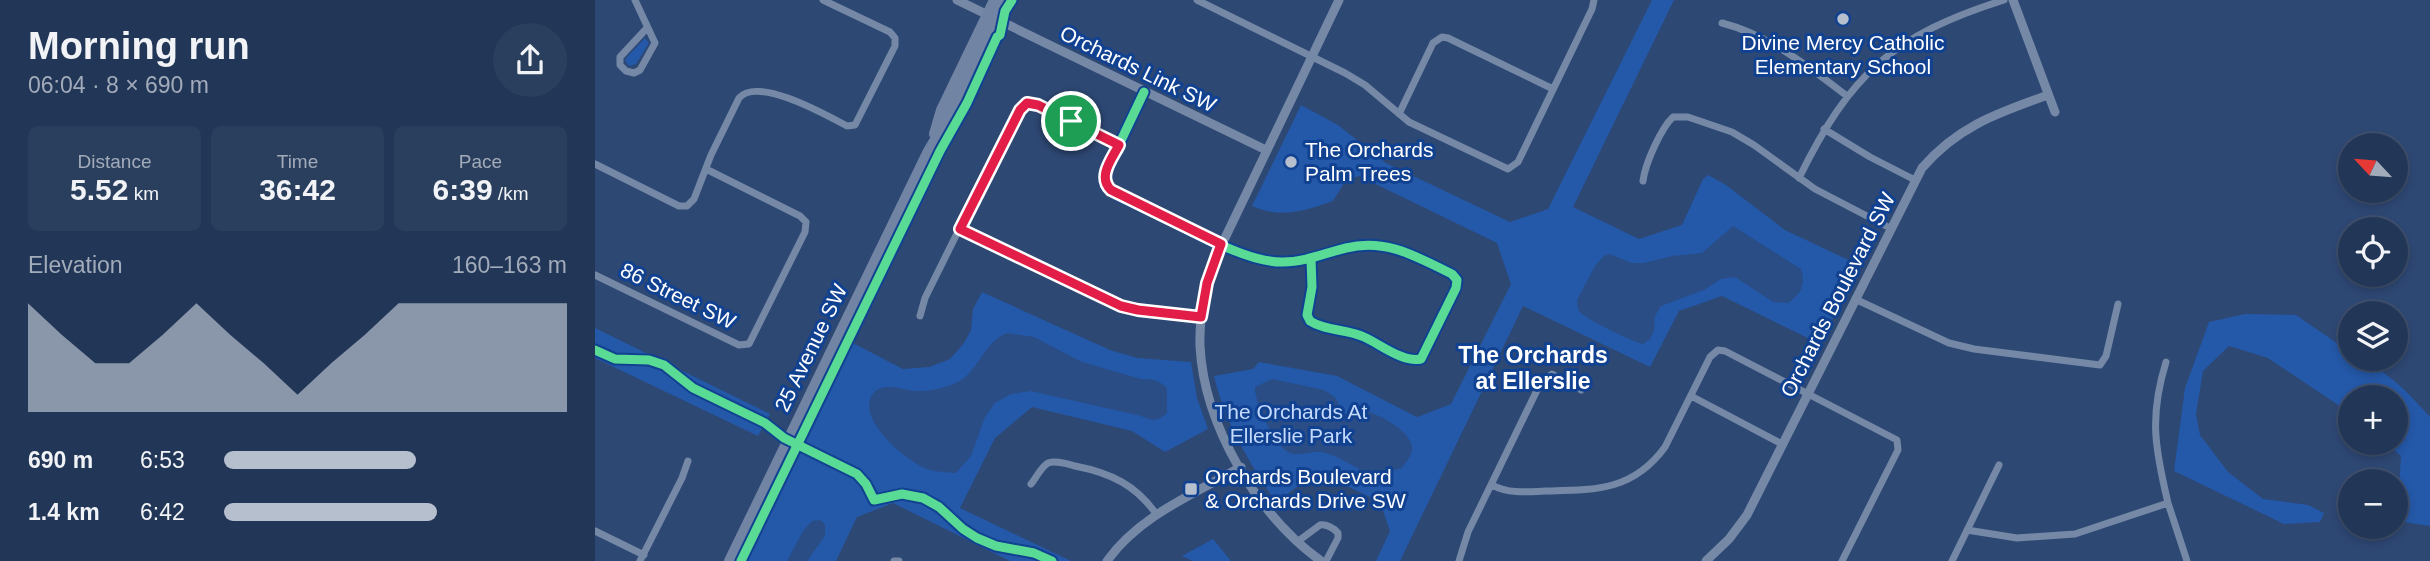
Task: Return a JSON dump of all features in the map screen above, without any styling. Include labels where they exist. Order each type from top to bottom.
[{"type":"main road","name":"25 Avenue SW","points":[[991,16],[994,0]]},
{"type":"main road","name":"25 Avenue SW","points":[[729,561],[928,151],[941,110],[991,16],[1003,0]]},
{"type":"street","points":[[635,0],[654,40],[654,46],[647,53],[640,70],[634,73],[626,71],[620,65],[620,57],[647,28]]},
{"type":"street","points":[[595,164],[679,206],[687,206],[692,202],[744,92],[795,99],[853,126],[859,120],[895,46],[895,38],[890,32],[823,0]]},
{"type":"street","name":"Orchards Link SW","points":[[957,0],[1266,150]]},
{"type":"street","points":[[1197,0],[1358,80],[1415,125],[1508,169],[1517,162],[1594,0]]},
{"type":"street","points":[[1297,542],[1320,525],[1338,533],[1338,538],[1324,561],[1297,542],[1275,520],[1241,467],[1218,424],[1208,394],[1201,360],[1201,317],[1207,283],[1221,244],[1339,0]]},
{"type":"street","points":[[1799,178],[1824,129],[1847,96],[1878,64],[1911,39],[1951,18],[2004,0]]},
{"type":"street","points":[[2013,0],[2055,112]]},
{"type":"street","points":[[1722,23],[1737,27],[1772,44],[1809,67],[1847,96]]},
{"type":"street","points":[[1399,114],[1433,43],[1442,37],[1553,89]]},
{"type":"street","points":[[1144,92],[1105,176],[1107,186],[1111,190],[1249,256],[1273,261],[1311,258],[1373,240],[1409,253],[1452,274],[1457,280],[1456,288],[1421,359],[1408,359],[1357,334],[1310,321],[1307,315],[1312,287],[1311,258]]},
{"type":"street","name":"Orchards Boulevard SW","points":[[1711,560],[1747,515],[1915,180],[1941,148],[1966,129],[2048,94]]},
{"type":"street","points":[[920,316],[925,298],[1020,110],[1027,103],[1038,105],[1119,145]]},
{"type":"street","points":[[1643,181],[1646,166],[1666,124],[1677,115],[1732,132],[1834,200],[1890,228]]},
{"type":"street","points":[[1824,129],[1915,180]]},
{"type":"street","name":"86 Street SW","points":[[595,275],[739,345],[746,345],[753,339],[805,232],[806,222],[800,216],[706,169]]},
{"type":"street","points":[[960,229],[1121,306],[1201,317]]},
{"type":"street","points":[[1855,299],[1949,343],[1974,349],[2099,365],[2106,356],[2118,304]]},
{"type":"street","points":[[1492,485],[1521,492],[1593,490],[1627,480],[1657,459],[1671,437],[1710,358],[1718,350],[1722,350],[1894,437],[1898,443],[1898,450],[1842,561]]},
{"type":"street","points":[[2166,362],[2157,392],[2155,430],[2158,460],[2168,503],[2187,561]]},
{"type":"street","points":[[1458,561],[1468,532],[1545,378],[1555,375],[1581,390]]},
{"type":"street","points":[[1691,396],[1782,444]]},
{"type":"street","points":[[595,531],[642,558],[688,461]]},
{"type":"street","points":[[1031,484],[1043,467],[1050,463],[1060,462],[1091,469],[1114,477],[1133,488],[1157,515]]},
{"type":"street","points":[[1952,561],[1999,465]]},
{"type":"street","points":[[1107,561],[1128,537],[1157,515],[1241,467]]},
{"type":"street","points":[[1967,530],[2017,538],[2075,534],[2168,503]]},
{"type":"green space","name":"The Orchards At Ellerslie Park","points":[[1652,0],[1674,0],[1573,207],[1639,239],[1682,225],[1703,179],[1708,175],[1726,185],[1785,230],[1859,265],[1820,344],[1722,296],[1679,311],[1650,367],[1523,306],[1400,561],[1376,561],[1390,531],[1380,502],[1318,472],[1276,502],[1239,442],[1214,376],[1253,369],[1259,362],[1337,376],[1417,417],[1451,404],[1511,284],[1497,243],[1359,176],[1346,180],[1333,201],[1313,208],[1283,213],[1252,206],[1301,105],[1338,125],[1386,163],[1510,222],[1548,209]]},
{"type":"green space","points":[[645,38],[649,43],[636,64],[629,66],[625,61],[627,57]]},
{"type":"green space","points":[[982,292],[1110,350],[1137,358],[1191,362],[1197,398],[1208,429],[1165,452],[1132,431],[1032,407],[995,438],[960,508],[1071,561],[1010,561],[893,503],[857,517],[836,561],[742,561],[849,341],[903,369],[929,367],[950,359],[964,343],[971,330],[973,309]]},
{"type":"green space","points":[[2245,314],[2296,315],[2338,344],[2338,371],[2381,371],[2398,385],[2338,385],[2338,405],[2268,358],[2229,346],[2203,371],[2196,414],[2200,435],[2228,472],[2263,499],[2308,505],[2324,513],[2320,522],[2284,524],[2174,471],[2185,388],[2209,322]]},
{"type":"green space","points":[[595,328],[770,414],[758,436],[595,358]]},
{"type":"green space","points":[[2408,394],[2430,417],[2430,526],[2408,523],[2408,469],[2400,469],[2401,456],[2408,455]]},
{"type":"green space","points":[[1213,539],[1231,561],[1193,561],[1182,556]]},
{"type":"shaded area","points":[[1733,226],[1801,269],[1803,284],[1792,300],[1788,303],[1773,302],[1735,277],[1721,279],[1704,290],[1661,306],[1655,316],[1654,331],[1650,339],[1643,344],[1610,330],[1579,311],[1577,300],[1595,266],[1604,256],[1609,254],[1632,263],[1644,263],[1672,256],[1702,253]]},
{"type":"shaded area","points":[[1007,333],[1034,337],[1082,362],[1158,382],[1167,388],[1167,413],[1152,420],[1031,391],[1011,394],[995,403],[985,417],[971,456],[956,473],[933,471],[921,466],[887,440],[871,416],[869,405],[876,391],[893,387],[928,391],[954,384],[970,373],[994,341]]},
{"type":"shaded area","points":[[1272,379],[1324,390],[1335,398],[1340,411],[1345,414],[1368,412],[1393,424],[1411,442],[1410,456],[1402,468],[1372,476],[1322,452],[1290,453],[1272,434],[1256,394],[1255,387]]},
{"type":"shaded area","points":[[820,520],[825,524],[825,536],[807,561],[787,561],[803,531],[812,521]]},
{"type":"cycle path","points":[[741,561],[940,151],[1000,35],[1005,11],[1012,0]]},
{"type":"cycle path","points":[[1144,92],[1107,170],[1107,186],[1129,200],[1252,257],[1291,262],[1346,248],[1375,245],[1401,251],[1452,274],[1457,280],[1456,288],[1421,359],[1407,358],[1357,334],[1322,327],[1310,321],[1307,315],[1312,287],[1311,259]]},
{"type":"cycle path","points":[[595,350],[615,359],[649,360],[664,365],[693,388],[765,423],[784,438],[857,474],[874,500],[902,494],[923,498],[939,507],[977,538],[996,546],[1034,553],[1052,561]]},
{"type":"place","name":"Divine Mercy Catholic Elementary School","points":[[1843,19]]},
{"type":"place","name":"The Orchards Palm Trees","points":[[1291,162]]},
{"type":"place","name":"Orchards Boulevard & Orchards Drive SW","points":[[1191,489]]},
{"type":"district","name":"The Orchards at Ellerslie","points":[[1533,368]]},
{"type":"route","points":[[1027,103],[1034,104],[1071,121],[1119,145],[1105,176],[1105,182],[1111,190],[1221,244],[1207,283],[1201,317],[1121,306],[960,229],[1022,107],[1027,103]]}]
